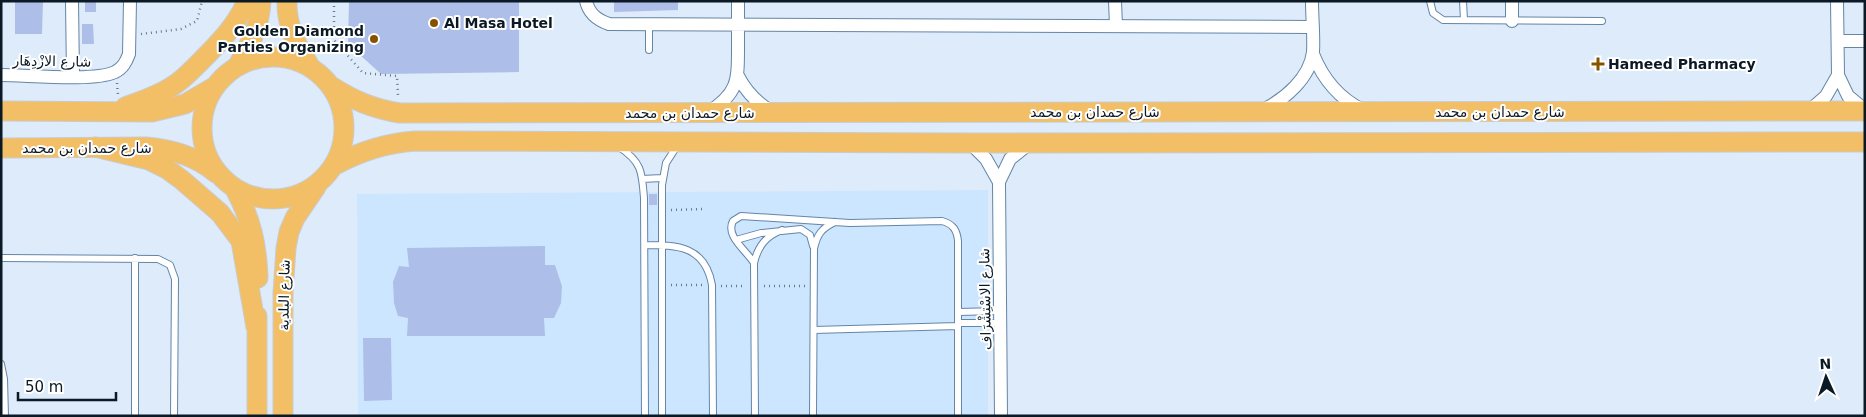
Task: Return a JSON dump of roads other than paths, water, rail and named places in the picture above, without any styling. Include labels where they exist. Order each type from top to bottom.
[{"type":"main road","points":[[115,110],[157,95],[185,77],[235,25],[248,1]]},
{"type":"main road","points":[[237,67],[254,36],[259,21],[261,1]]},
{"type":"main road","points":[[287,1],[289,21],[294,37],[311,68]]},
{"type":"main road","points":[[266,58],[282,58],[297,61],[311,68],[331,86],[339,100],[344,116],[345,133],[342,149],[335,164],[318,184],[303,193],[286,198],[268,199],[251,196],[229,184],[211,164],[204,145],[202,125],[206,105],[215,87],[237,67],[251,61],[266,58]]},
{"type":"main road","name":"شارع حمدان بن محمد","points":[[331,86],[352,100],[367,106],[400,113],[1865,111]]},
{"type":"main road","points":[[1,111],[115,110],[152,112],[185,104],[215,87]]},
{"type":"main road","name":"شارع حمدان بن محمد","points":[[335,164],[376,146],[398,142],[1865,142]]},
{"type":"main road","name":"شارع حمدان بن محمد","points":[[6,150],[146,147],[164,149],[194,159],[212,170],[229,184]]},
{"type":"main road","points":[[95,148],[142,158],[166,169],[182,180],[220,213],[240,241],[256,327]]},
{"type":"main road","name":"شارع البلدية","points":[[229,184],[250,220],[257,255],[257,416]]},
{"type":"main road","name":"شارع البلدية","points":[[283,416],[283,293],[286,248],[289,232],[318,184]]},
{"type":"street","points":[[72,1],[73,76]]},
{"type":"street","name":"شارع الازْدِهَار","points":[[1,75],[98,76],[116,72],[127,61],[129,54],[130,1]]},
{"type":"street","points":[[586,1],[590,12],[602,22],[609,24],[1312,26]]},
{"type":"street","points":[[707,113],[729,94],[738,76],[738,1]]},
{"type":"street","points":[[1116,1],[1116,26]]},
{"type":"street","points":[[1260,112],[1288,95],[1307,69],[1312,54],[1312,1]]},
{"type":"street","points":[[1512,1],[1512,21]]},
{"type":"street","points":[[1837,1],[1838,75],[1848,96],[1865,111]]},
{"type":"street","points":[[1838,42],[1865,41]]},
{"type":"street","points":[[1312,54],[1319,69],[1333,89],[1351,105],[1366,112]]},
{"type":"street","points":[[1809,112],[1826,96],[1838,75]]},
{"type":"street","points":[[738,76],[753,97],[773,113]]},
{"type":"street","name":"شارع الاسْتِشْرَاف","points":[[1002,416],[999,182],[1010,160],[1031,142]]},
{"type":"street","name":"شارع الاسْتِشْرَاف","points":[[970,143],[986,159],[999,182]]},
{"type":"lane","points":[[1430,1],[1431,10],[1439,18],[1512,21],[1602,21]]},
{"type":"lane","points":[[1463,1],[1464,20]]},
{"type":"lane","points":[[649,24],[649,50]]},
{"type":"lane","points":[[610,141],[634,159],[641,169],[644,198],[645,416]]},
{"type":"lane","points":[[662,416],[662,178],[666,163],[681,141]]},
{"type":"lane","points":[[642,179],[662,178]]},
{"type":"lane","points":[[754,263],[732,235],[731,225],[736,218],[741,216],[836,222],[942,221],[949,223],[958,234],[958,416]]},
{"type":"lane","points":[[813,416],[814,248],[818,234],[828,225],[836,222]]},
{"type":"lane","points":[[736,240],[755,234],[795,228],[806,231],[810,235],[814,248]]},
{"type":"lane","points":[[755,416],[754,263],[760,246],[774,233],[782,230]]},
{"type":"lane","points":[[644,245],[678,246],[696,256],[709,273],[712,286],[713,416]]},
{"type":"lane","points":[[1,258],[135,258],[164,261],[170,265],[176,278],[174,416]]},
{"type":"lane","points":[[135,258],[135,416]]},
{"type":"lane","points":[[958,312],[1000,317]]},
{"type":"lane","points":[[814,330],[958,324],[1000,317]]},
{"type":"lane","points":[[1,364],[4,379],[5,416]]},
{"type":"place","name":"Al Masa Hotel","points":[[434,23]]},
{"type":"place","name":"Golden Diamond Parties Organizing","points":[[374,39]]},
{"type":"place","name":"Hameed Pharmacy","points":[[1598,64]]}]
